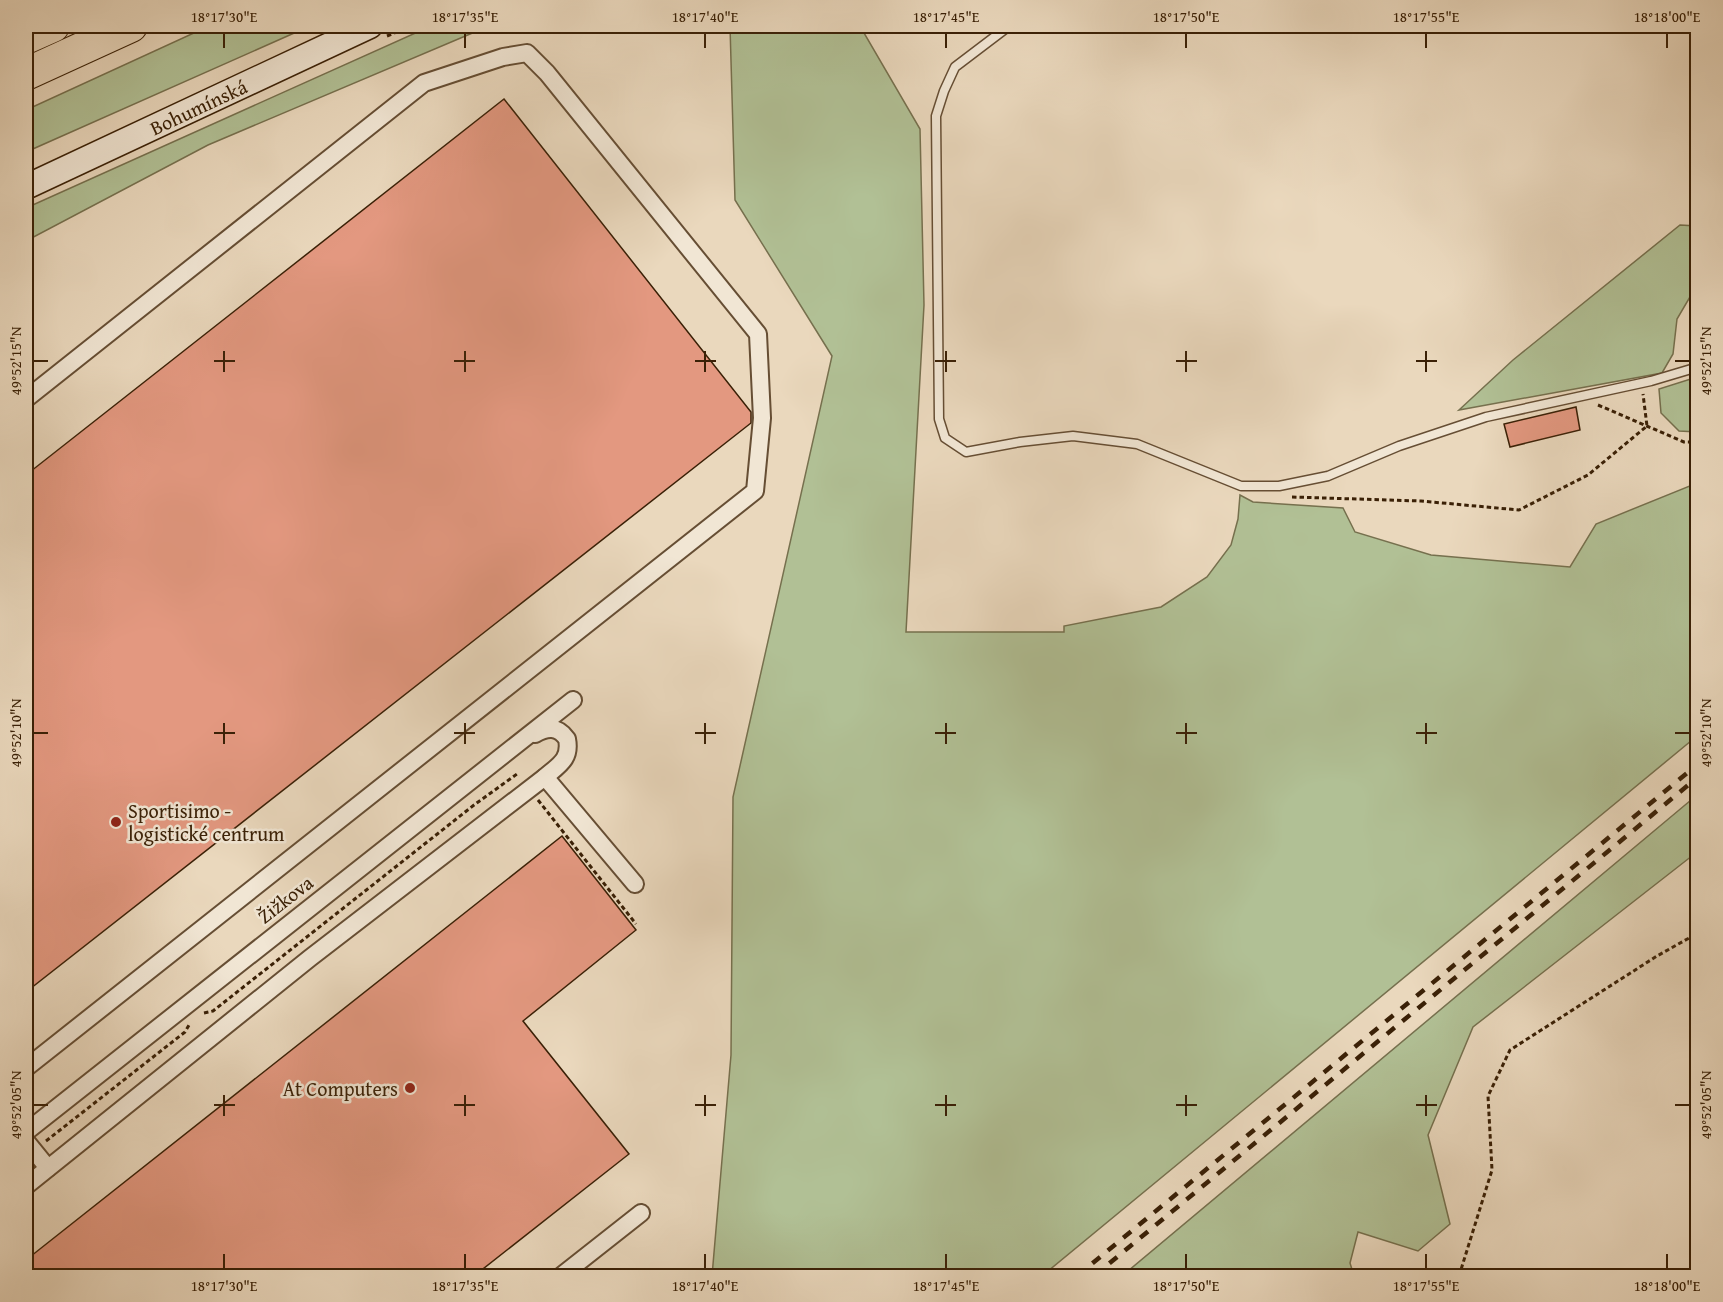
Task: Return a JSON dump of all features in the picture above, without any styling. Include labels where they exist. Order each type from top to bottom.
[{"type":"highway","points":[[26,38],[53,26]]},
{"type":"highway","points":[[26,74],[131,26]]},
{"type":"main road","name":"Bohumínská","points":[[26,187],[370,26]]},
{"type":"street","points":[[26,399],[424,83],[503,57],[526,53],[547,73],[758,334],[762,418],[755,491],[26,1068]]},
{"type":"street","name":"Žižkova","points":[[26,1132],[514,744],[573,700]]},
{"type":"street","points":[[26,1186],[310,958],[545,777],[568,755],[568,743],[564,734],[549,728],[514,744]]},
{"type":"street","points":[[545,777],[635,884]]},
{"type":"street","points":[[30,1146],[48,1168]]},
{"type":"street","points":[[561,1276],[641,1213]]},
{"type":"lane","points":[[1009,26],[955,67],[936,116],[939,419],[945,438],[966,452],[1020,442],[1073,436],[1137,444],[1241,486],[1279,486],[1328,476],[1400,446],[1486,417],[1670,377],[1698,367]]},
{"type":"path","points":[[1642,382],[1647,426]]},
{"type":"path","points":[[1577,396],[1684,442],[1698,442]]},
{"type":"path","points":[[1288,497],[1420,501],[1519,510],[1588,475],[1647,426]]},
{"type":"path","points":[[30,1146],[185,1032],[189,1024],[204,1013],[213,1011],[516,774],[636,924]]},
{"type":"path","points":[[1459,1276],[1492,1170],[1488,1096],[1510,1050],[1657,956],[1698,933]]},
{"type":"green space","points":[[209,26],[310,26],[26,152],[26,110]]},
{"type":"green space","points":[[431,26],[489,26],[208,145],[26,241],[26,208]]},
{"type":"green space","points":[[730,26],[860,26],[920,129],[924,305],[906,632],[1064,632],[1064,626],[1161,607],[1207,577],[1231,545],[1238,519],[1240,495],[1253,502],[1343,508],[1355,532],[1431,555],[1570,567],[1596,524],[1697,483],[1697,736],[1042,1276],[712,1276],[731,1055],[733,797],[832,356],[735,200]]},
{"type":"green space","points":[[1680,225],[1697,226],[1697,285],[1677,319],[1673,354],[1662,373],[1459,410],[1513,360]]},
{"type":"green space","points":[[1697,377],[1697,432],[1679,431],[1661,413],[1659,389]]},
{"type":"green space","points":[[1697,795],[1697,852],[1473,1027],[1428,1135],[1450,1224],[1418,1251],[1358,1232],[1350,1263],[1354,1276],[1122,1276]]},
{"type":"building","points":[[504,99],[751,412],[751,423],[26,992],[26,475]]},
{"type":"building","points":[[1576,407],[1580,430],[1510,447],[1504,424]]},
{"type":"building","name":"At Computers","points":[[562,836],[636,930],[523,1021],[629,1154],[474,1276],[26,1276],[26,1260]]},
{"type":"railway","points":[[1077,1276],[1698,764]]},
{"type":"railway","points":[[1094,1276],[1698,777]]},
{"type":"place","name":"Sportisimo - logistické centrum","points":[[116,822]]},
{"type":"place","name":"At Computers","points":[[410,1088]]}]
